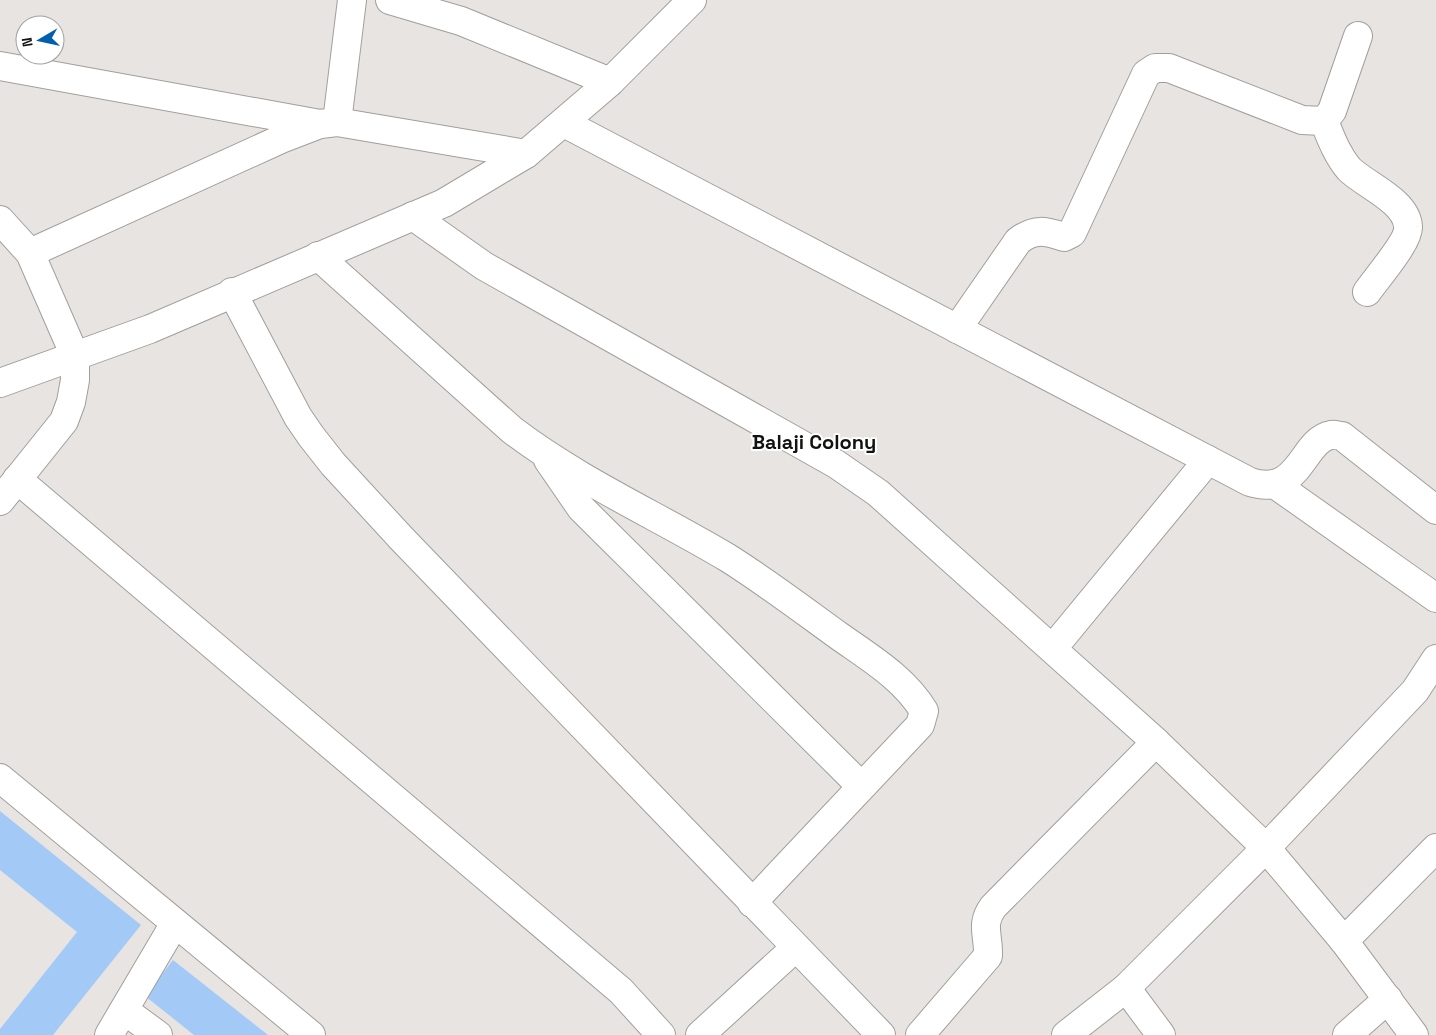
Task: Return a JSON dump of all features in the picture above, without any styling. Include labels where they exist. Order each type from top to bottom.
[{"type":"street","points":[[328,123],[352,0]]},
{"type":"street","points":[[390,0],[461,21],[610,82]]},
{"type":"street","points":[[0,383],[150,329],[232,292],[413,216],[470,189],[526,154],[564,123],[610,82],[692,0]]},
{"type":"street","points":[[1324,121],[1332,111],[1358,36]]},
{"type":"street","points":[[0,66],[328,123],[526,154]]},
{"type":"street","points":[[958,329],[1018,240],[1030,232],[1047,232],[1064,237],[1072,233],[1146,74],[1155,68],[1169,68],[1187,74],[1302,120],[1324,121]]},
{"type":"street","points":[[1324,121],[1336,151],[1350,169],[1381,192],[1403,212],[1408,228],[1404,240],[1366,292]]},
{"type":"street","points":[[30,253],[281,139],[328,123]]},
{"type":"street","points":[[564,123],[1250,482],[1263,486],[1276,485],[1295,471],[1318,442],[1330,435],[1342,436],[1436,510]]},
{"type":"street","points":[[413,216],[484,266],[836,464],[878,493],[1156,742],[1266,848],[1344,941],[1414,1035]]},
{"type":"street","points":[[0,220],[30,253],[75,356],[75,380],[71,402],[64,422],[0,501]]},
{"type":"street","points":[[318,256],[512,430],[545,455],[743,568],[895,676],[914,695],[924,711],[920,725],[752,902]]},
{"type":"street","points":[[232,292],[298,417],[332,464],[795,948],[881,1035]]},
{"type":"street","points":[[545,455],[582,508],[861,786]]},
{"type":"street","points":[[1053,648],[1208,460]]},
{"type":"street","points":[[17,479],[621,991],[661,1035]]},
{"type":"street","points":[[1276,485],[1436,598]]},
{"type":"street","points":[[1066,1035],[1126,988],[1266,848],[1416,691],[1436,659]]},
{"type":"street","points":[[920,1035],[988,956],[989,946],[984,924],[994,907],[1156,742]]},
{"type":"street","points":[[0,778],[311,1035]]},
{"type":"street","points":[[1344,941],[1436,848]]},
{"type":"street","points":[[109,1035],[175,922]]},
{"type":"street","points":[[700,1035],[795,948]]},
{"type":"street","points":[[1126,988],[1161,1035]]},
{"type":"street","points":[[1347,1035],[1388,999]]},
{"type":"street","points":[[124,1010],[158,1035]]},
{"type":"building","points":[[0,811],[141,925],[53,1035],[0,1035],[0,1029],[77,932],[0,870]]},
{"type":"building","points":[[173,960],[268,1035],[194,1035],[145,996]]},
{"type":"district","name":"Balaji Colony","points":[[814,442]]}]
